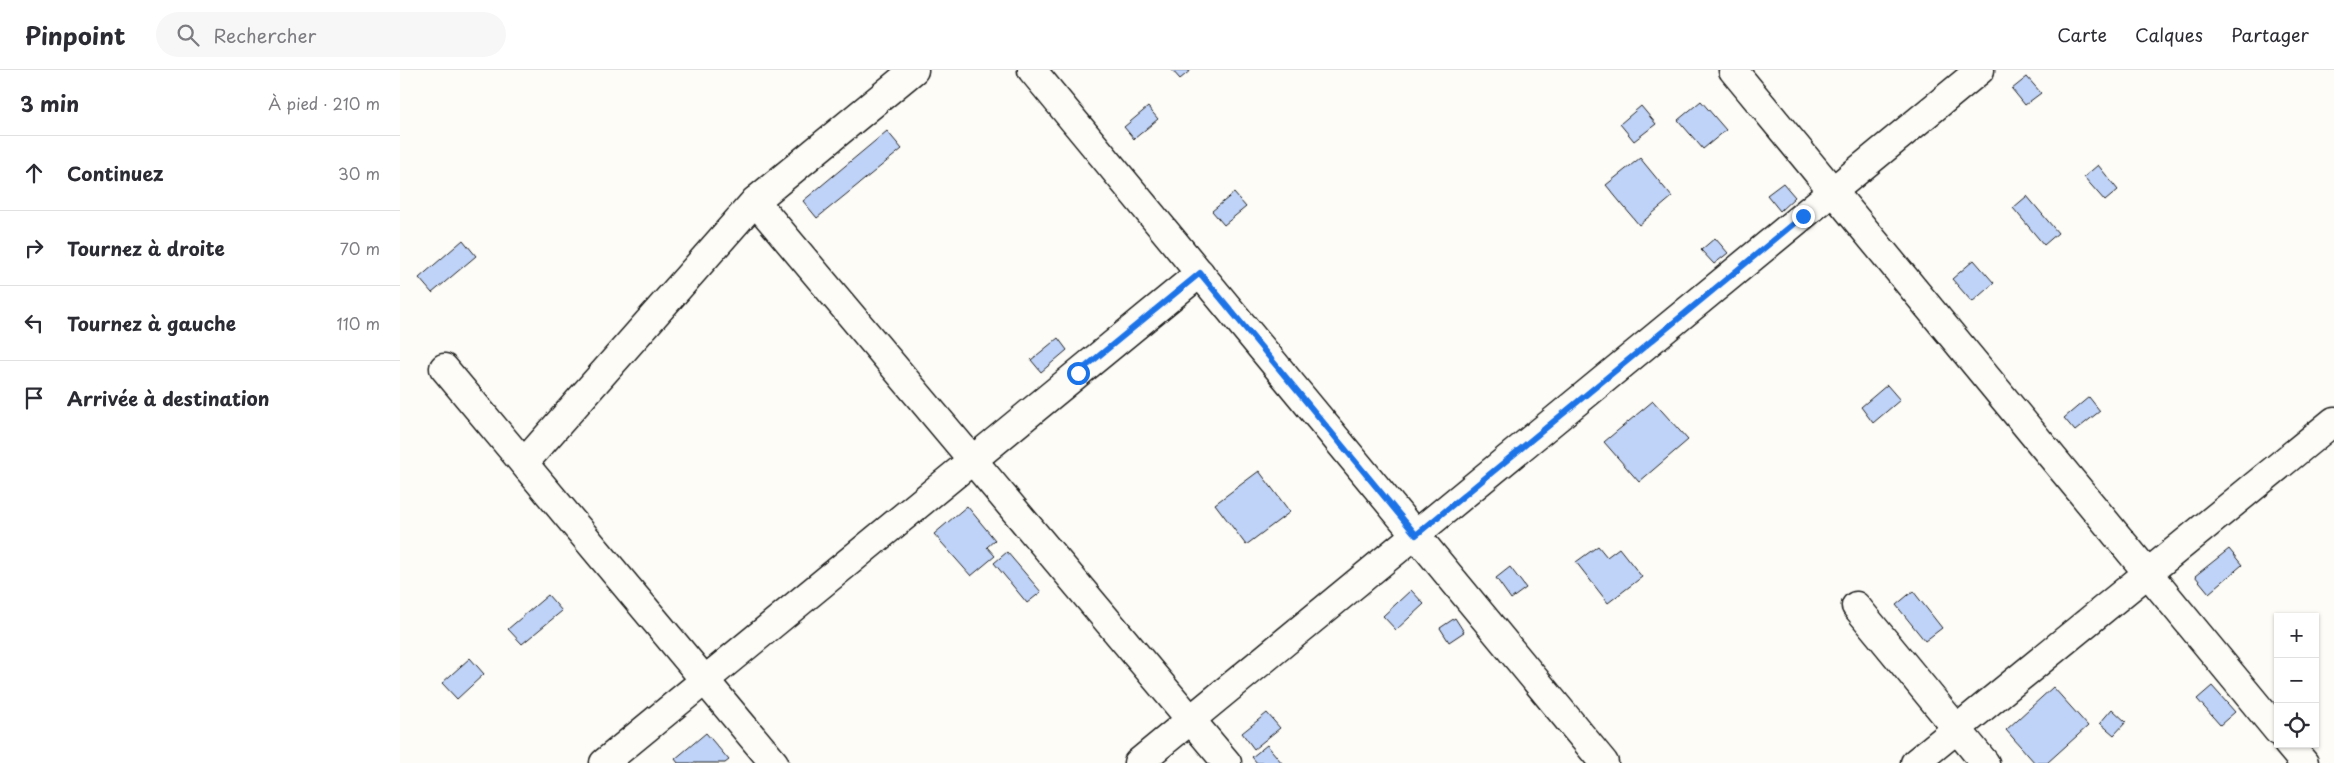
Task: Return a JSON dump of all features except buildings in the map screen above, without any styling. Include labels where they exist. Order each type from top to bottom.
[{"type":"street","points":[[524,463],[754,201],[914,70]]},
{"type":"street","points":[[1032,70],[1604,763]]},
{"type":"street","points":[[1733,70],[2274,726]]},
{"type":"street","points":[[1138,763],[1980,70]]},
{"type":"street","points":[[754,201],[1227,763]]},
{"type":"street","points":[[604,763],[1200,273]]},
{"type":"street","points":[[444,368],[774,763]]},
{"type":"street","points":[[1915,763],[2334,421]]},
{"type":"street","points":[[1856,606],[1985,763]]},
{"type":"street","points":[[2291,748],[2304,763]]},
{"type":"route","points":[[1078,373],[1200,273],[1416,535],[1803,216]]}]
